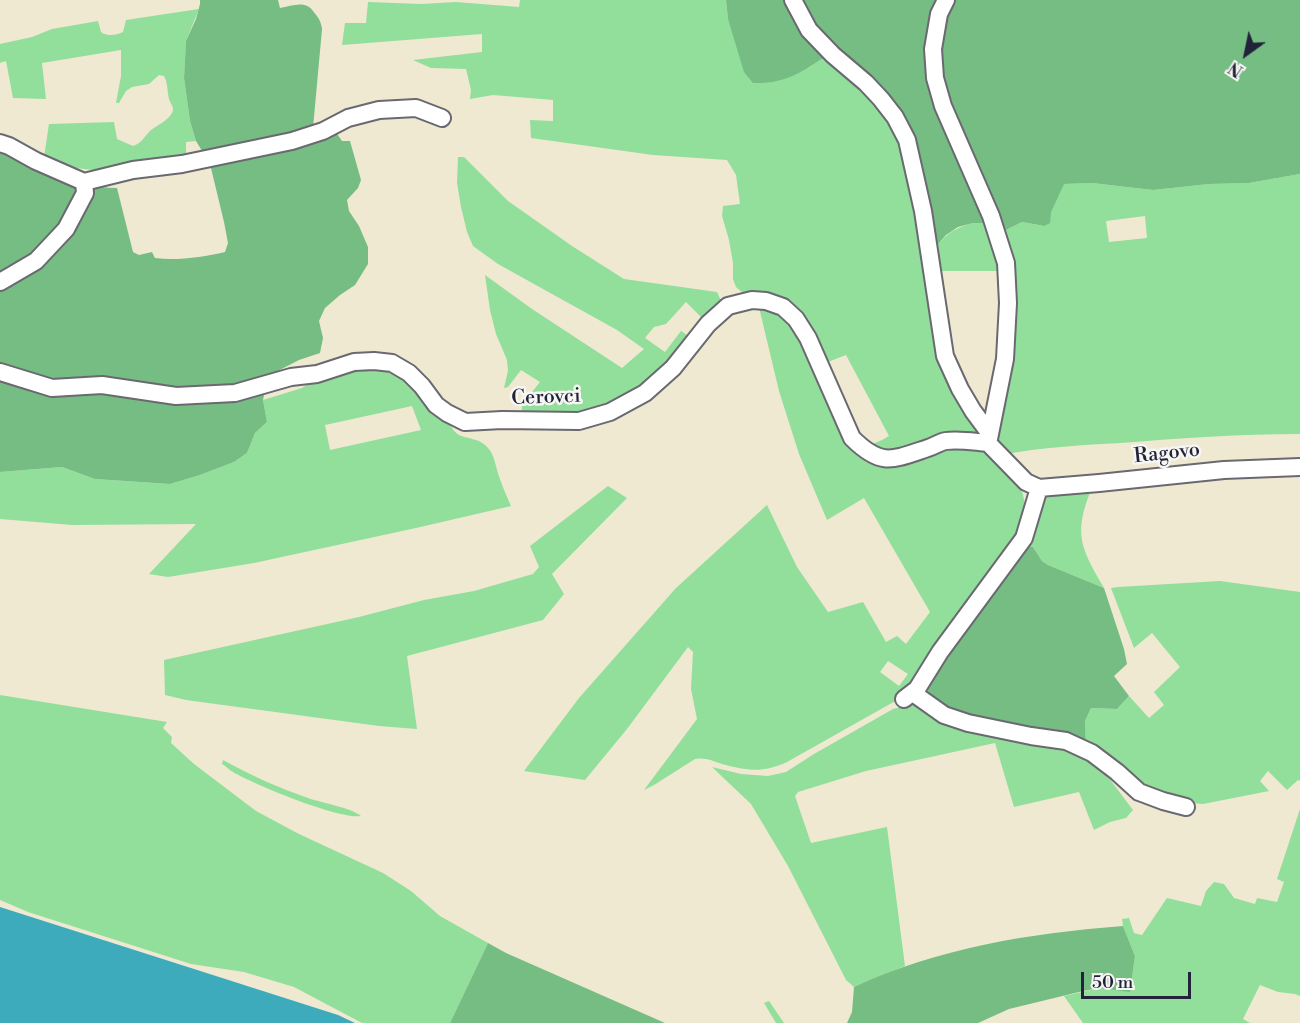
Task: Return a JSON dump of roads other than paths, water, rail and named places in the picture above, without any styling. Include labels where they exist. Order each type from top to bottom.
[{"type":"street","points":[[793,0],[809,30],[832,55],[866,83],[896,117],[907,140],[923,212],[945,356],[968,404],[989,438],[1026,482],[1039,488],[1024,538],[940,652],[917,688],[908,696],[944,715],[968,723],[1066,741],[1092,753],[1139,792],[1186,807]]},
{"type":"street","points":[[946,0],[939,14],[933,49],[935,78],[946,115],[991,216],[1006,263],[1008,303],[1005,359],[989,438]]},
{"type":"street","points":[[0,143],[84,182],[133,170],[182,164],[292,141],[323,131],[348,118],[380,110],[416,108],[442,118]]},
{"type":"street","points":[[0,282],[36,261],[66,229],[85,193],[84,182]]},
{"type":"street","name":"Cerovci","points":[[0,372],[52,388],[102,385],[176,396],[235,393],[291,377],[317,374],[354,362],[374,361],[392,363],[409,373],[423,386],[436,405],[465,422],[579,421],[610,412],[645,393],[674,368],[708,324],[728,306],[752,300],[766,301],[783,307],[796,319],[808,338],[852,438],[864,450],[881,459],[898,458],[946,441],[989,438]]},
{"type":"street","name":"Ragovo","points":[[1039,488],[1224,470],[1300,467]]},
{"type":"water","points":[[0,907],[338,1015],[355,1023],[0,1023]]}]
